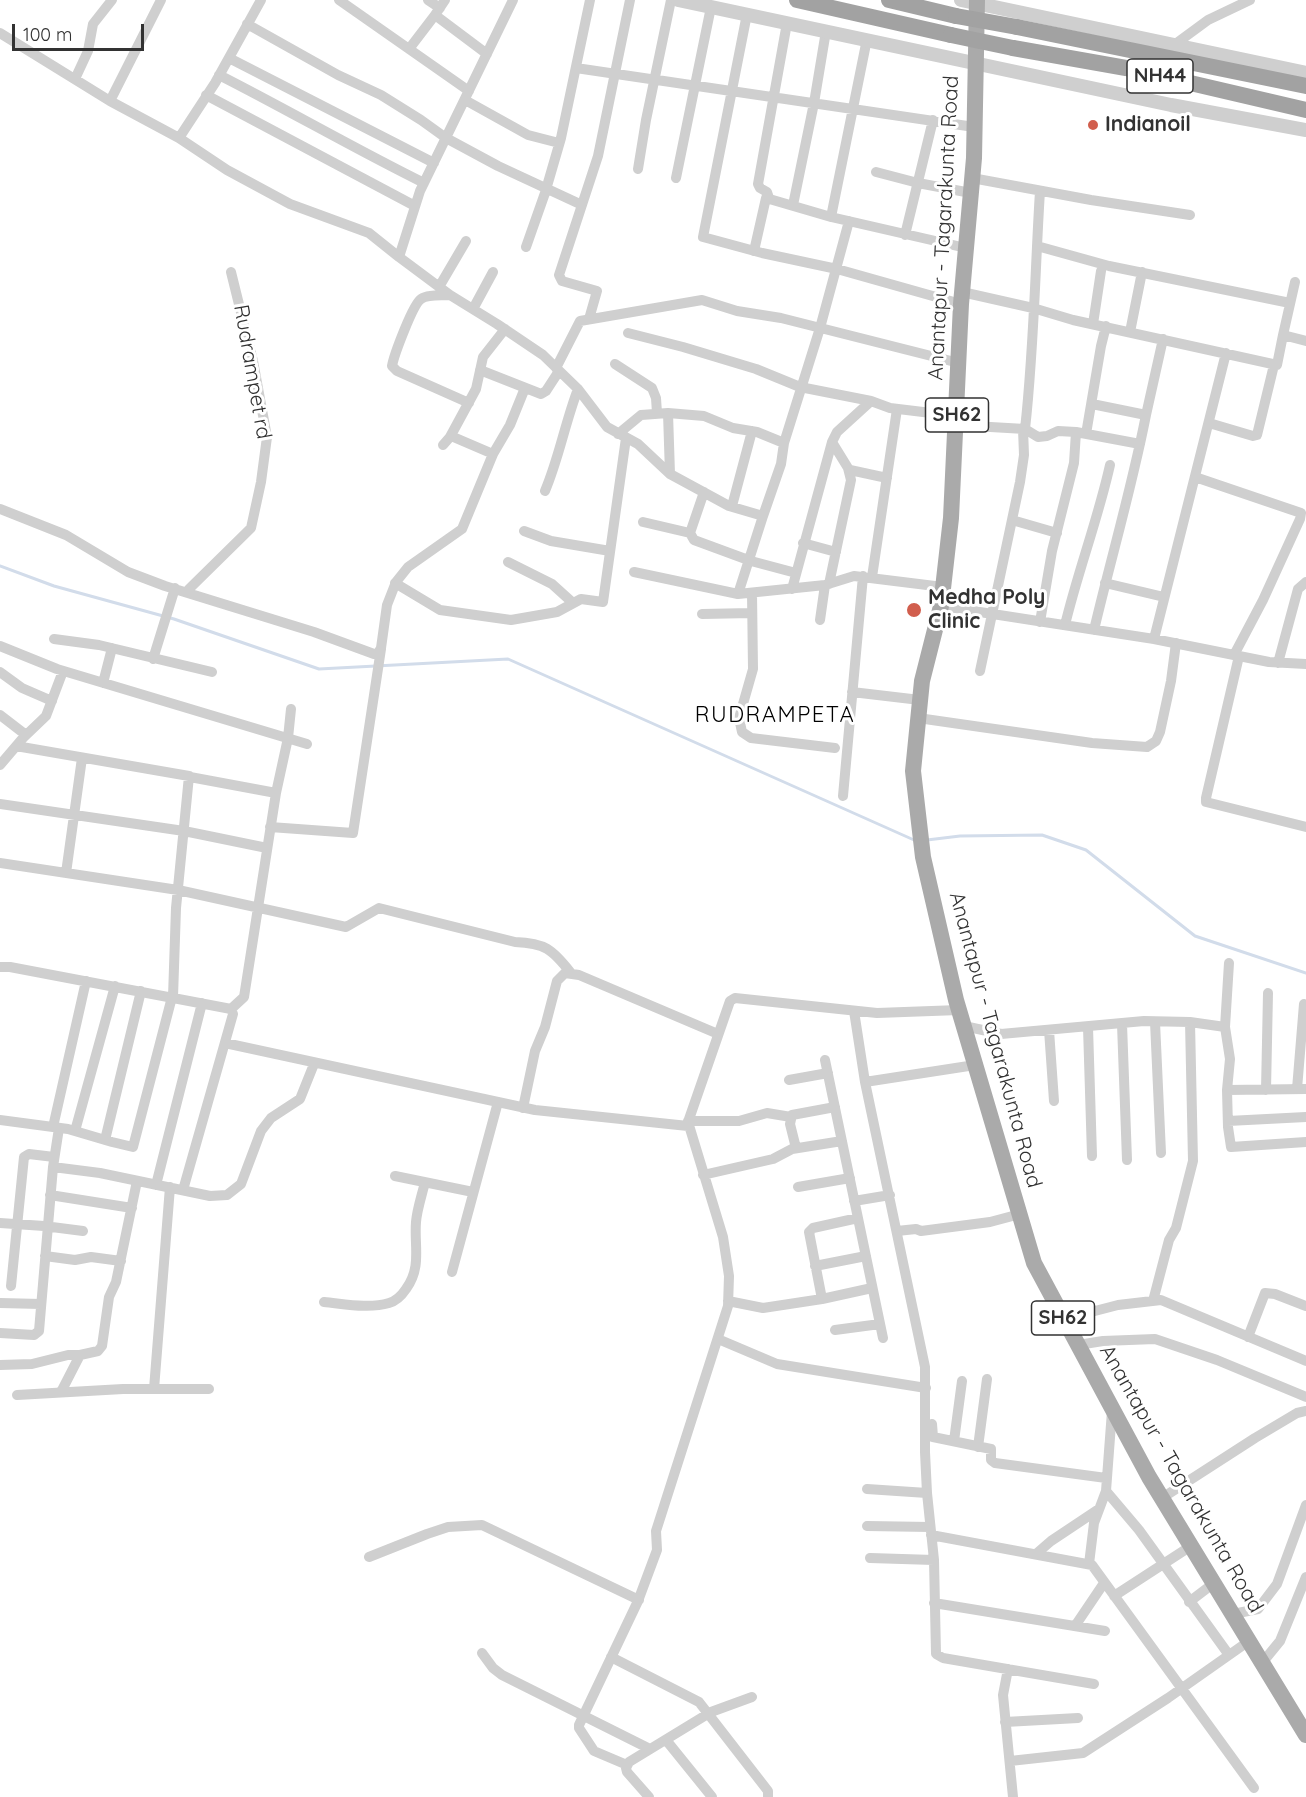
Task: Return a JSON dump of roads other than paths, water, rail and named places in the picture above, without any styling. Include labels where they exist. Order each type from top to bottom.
[{"type":"highway","name":"NH44","points":[[797,0],[1013,48],[1126,68],[1306,110]]},
{"type":"highway","name":"NH44","points":[[889,0],[967,5],[1017,27],[1306,86]]},
{"type":"main road","name":"Anantapur - Tagarakunta Road","points":[[967,5],[976,63],[972,185],[962,298],[951,518],[941,606],[922,681],[913,771],[923,857],[962,1018],[1034,1263],[1162,1498],[1262,1663],[1301,1713],[1306,1735]]},
{"type":"street","points":[[75,79],[88,51],[93,24],[112,0]]},
{"type":"street","points":[[111,101],[161,0]]},
{"type":"street","points":[[179,138],[219,75],[261,0]]},
{"type":"street","points":[[339,0],[467,95],[528,135],[559,143]]},
{"type":"street","points":[[428,0],[440,8],[487,54]]},
{"type":"street","points":[[399,257],[424,183],[513,0]]},
{"type":"street","points":[[526,247],[559,143],[590,0]]},
{"type":"street","points":[[589,319],[597,291],[562,281],[560,277],[598,156],[617,73],[630,0]]},
{"type":"street","points":[[638,169],[670,0]]},
{"type":"street","points":[[678,0],[1171,105],[1306,130]]},
{"type":"street","points":[[1174,45],[1208,20],[1250,0]]},
{"type":"street","points":[[967,5],[1306,73]]},
{"type":"street","points":[[676,178],[711,7]]},
{"type":"street","points":[[408,49],[440,8]]},
{"type":"street","points":[[747,14],[703,237],[754,251],[962,298],[1033,308],[1274,365]]},
{"type":"street","points":[[769,198],[767,192],[758,184],[787,23]]},
{"type":"street","points":[[248,24],[338,75],[381,95],[446,138],[582,205]]},
{"type":"street","points":[[793,206],[826,31]]},
{"type":"street","points":[[0,33],[111,101],[179,138],[227,170],[290,204],[369,233],[450,295],[543,355],[578,389],[607,427],[638,444],[670,474],[732,506],[763,516]]},
{"type":"street","points":[[831,217],[867,39]]},
{"type":"street","points":[[228,58],[434,163]]},
{"type":"street","points":[[576,68],[974,127]]},
{"type":"street","points":[[219,75],[290,110],[366,155],[424,183]]},
{"type":"street","points":[[206,95],[415,206]]},
{"type":"street","points":[[905,235],[933,120]]},
{"type":"street","points":[[876,172],[918,183],[1040,191],[1190,215]]},
{"type":"street","points":[[981,671],[1024,459],[1024,429],[1031,376],[1040,191]]},
{"type":"street","points":[[754,251],[766,198],[769,198]]},
{"type":"street","points":[[769,198],[831,217],[966,248]]},
{"type":"street","points":[[738,594],[780,464],[784,443],[820,328],[849,221]]},
{"type":"street","points":[[439,287],[466,241]]},
{"type":"street","points":[[1036,246],[1081,259],[1290,303]]},
{"type":"street","points":[[1093,324],[1101,271]]},
{"type":"street","name":"Rudrampet rd","points":[[189,589],[251,528],[261,482],[267,437],[253,361],[231,272]]},
{"type":"street","points":[[473,309],[493,272]]},
{"type":"street","points":[[1130,332],[1142,272]]},
{"type":"street","points":[[1209,423],[1253,436],[1257,435],[1274,365],[1277,365],[1295,282]]},
{"type":"street","points":[[450,295],[426,297],[419,301],[408,322],[392,366],[397,371],[469,403]]},
{"type":"street","points":[[480,370],[543,393],[558,370],[580,321],[702,300],[737,311],[781,318],[959,363]]},
{"type":"street","points":[[1040,622],[1057,533],[1081,433],[1092,404],[1106,327]]},
{"type":"street","points":[[443,445],[451,436],[476,389],[483,357],[505,329]]},
{"type":"street","points":[[628,333],[756,369],[801,387],[871,401],[897,409],[956,421],[1024,429],[1038,437],[1058,431],[1140,444]]},
{"type":"street","points":[[1283,335],[1306,341]]},
{"type":"street","points":[[1094,630],[1140,444],[1163,339]]},
{"type":"street","points":[[1154,639],[1226,352]]},
{"type":"street","points":[[615,364],[652,388],[662,413],[670,474]]},
{"type":"street","points":[[270,827],[353,833],[387,605],[395,584],[408,567],[462,529],[525,388]]},
{"type":"street","points":[[545,491],[557,463],[569,413],[578,389]]},
{"type":"street","points":[[792,589],[832,442],[837,432],[871,401]]},
{"type":"street","points":[[1092,404],[1146,415]]},
{"type":"street","points":[[843,796],[852,692],[868,577],[887,478],[897,409]]},
{"type":"street","points":[[395,584],[440,610],[511,620],[554,613],[582,599],[604,601],[622,436],[641,415],[662,413],[704,416],[733,428],[752,431],[784,443]]},
{"type":"street","points":[[732,506],[752,431]]},
{"type":"street","points":[[451,436],[494,454]]},
{"type":"street","points":[[820,620],[851,484],[849,470],[832,442]]},
{"type":"street","points":[[1065,626],[1077,576],[1086,554],[1110,465]]},
{"type":"street","points":[[849,470],[887,478]]},
{"type":"street","points":[[1195,477],[1301,513],[1237,655],[1206,802],[1306,827]]},
{"type":"street","points":[[690,533],[704,492]]},
{"type":"street","points":[[0,509],[73,539],[128,572],[314,632],[368,653],[376,654],[381,648]]},
{"type":"street","points":[[1012,520],[1057,533]]},
{"type":"street","points":[[643,522],[690,533],[694,540],[748,560],[796,573]]},
{"type":"street","points":[[524,531],[551,541],[610,551]]},
{"type":"street","points":[[803,543],[836,552]]},
{"type":"street","points":[[508,562],[552,584],[573,603]]},
{"type":"street","points":[[634,572],[738,594],[827,584],[851,576],[943,587]]},
{"type":"street","points":[[1278,663],[1298,589],[1306,582]]},
{"type":"street","points":[[1105,583],[1164,597]]},
{"type":"street","points":[[153,659],[175,588]]},
{"type":"street","points":[[752,593],[753,669],[739,717],[742,732],[751,738],[835,748]]},
{"type":"street","points":[[941,606],[1154,639],[1278,663],[1306,664]]},
{"type":"street","points":[[702,614],[752,613]]},
{"type":"street","points":[[54,639],[112,648],[212,672]]},
{"type":"street","points":[[918,718],[1092,743],[1147,747],[1156,741],[1160,732],[1171,681],[1176,643]]},
{"type":"street","points":[[0,646],[63,671],[307,744]]},
{"type":"street","points":[[103,683],[112,648]]},
{"type":"street","points":[[0,765],[46,716],[63,671]]},
{"type":"street","points":[[0,672],[22,688],[52,701]]},
{"type":"street","points":[[852,692],[920,700]]},
{"type":"street","points":[[231,1010],[244,998],[291,709]]},
{"type":"street","points":[[0,715],[26,735]]},
{"type":"street","points":[[16,746],[187,774],[190,777],[276,793]]},
{"type":"street","points":[[66,873],[82,758]]},
{"type":"street","points":[[0,1124],[56,1127],[130,1147],[135,1143],[172,997],[178,890],[190,777]]},
{"type":"street","points":[[0,804],[184,831],[267,848]]},
{"type":"street","points":[[0,863],[178,890],[346,927],[379,908],[515,942],[533,943],[556,954],[571,973],[718,1034]]},
{"type":"street","points":[[1229,963],[1225,1027],[1230,1059],[1227,1090],[1232,1147],[1306,1142]]},
{"type":"street","points":[[0,967],[115,986],[231,1010]]},
{"type":"street","points":[[523,1108],[530,1068],[545,1027],[555,988],[561,976],[571,973]]},
{"type":"street","points":[[0,1333],[37,1334],[56,1127],[86,981]]},
{"type":"street","points":[[75,1131],[115,986]]},
{"type":"street","points":[[105,1140],[141,991]]},
{"type":"street","points":[[1266,1090],[1268,993]]},
{"type":"street","points":[[627,1765],[594,1751],[579,1728],[582,1715],[639,1600],[657,1550],[657,1526],[718,1339],[728,1301],[729,1276],[724,1243],[688,1124],[732,998],[877,1013],[962,1018],[1002,1034],[1144,1021],[1190,1022],[1225,1027]]},
{"type":"street","points":[[156,1185],[202,1003]]},
{"type":"street","points":[[1227,1090],[1302,1089],[1304,1004]]},
{"type":"street","points":[[183,1190],[233,1014],[231,1010]]},
{"type":"street","points":[[855,1011],[866,1082],[929,1384],[931,1435],[991,1450],[991,1460],[995,1463],[1106,1478]]},
{"type":"street","points":[[1155,1022],[1161,1153]]},
{"type":"street","points":[[1153,1301],[1169,1240],[1176,1228],[1193,1161],[1190,1022]]},
{"type":"street","points":[[1122,1024],[1127,1160]]},
{"type":"street","points":[[1088,1027],[1092,1156]]},
{"type":"street","points":[[1049,1030],[1054,1101]]},
{"type":"street","points":[[225,1043],[314,1064],[548,1112],[688,1124],[739,1121],[767,1113],[791,1117],[794,1114],[835,1107]]},
{"type":"street","points":[[825,1060],[884,1338]]},
{"type":"street","points":[[11,1286],[26,1155],[156,1185],[221,1196],[238,1188],[261,1131],[271,1118],[300,1099],[314,1064]]},
{"type":"street","points":[[866,1082],[975,1065]]},
{"type":"street","points":[[789,1080],[828,1073]]},
{"type":"street","points":[[452,1272],[498,1102]]},
{"type":"street","points":[[791,1117],[790,1124],[796,1148]]},
{"type":"street","points":[[1228,1121],[1306,1118]]},
{"type":"street","points":[[703,1175],[777,1158],[796,1148],[842,1141]]},
{"type":"street","points":[[395,1176],[473,1192]]},
{"type":"street","points":[[798,1187],[850,1178]]},
{"type":"street","points":[[0,1365],[32,1364],[68,1355],[81,1355],[98,1351],[102,1346],[110,1294],[116,1282],[137,1181]]},
{"type":"street","points":[[324,1302],[386,1304],[394,1301],[404,1292],[414,1276],[417,1263],[416,1222],[425,1182]]},
{"type":"street","points":[[154,1389],[170,1187]]},
{"type":"street","points":[[50,1195],[132,1208]]},
{"type":"street","points":[[854,1201],[890,1195]]},
{"type":"street","points":[[897,1232],[990,1222],[1020,1214]]},
{"type":"street","points":[[822,1299],[810,1230],[858,1218]]},
{"type":"street","points":[[0,1223],[83,1231]]},
{"type":"street","points":[[45,1256],[75,1260],[91,1257],[120,1261]]},
{"type":"street","points":[[815,1266],[866,1256]]},
{"type":"street","points":[[728,1301],[758,1309],[872,1288]]},
{"type":"street","points":[[1248,1337],[1265,1293],[1275,1294],[1306,1306]]},
{"type":"street","points":[[1059,1310],[1091,1312],[1118,1305],[1161,1300],[1306,1361]]},
{"type":"street","points":[[0,1303],[41,1304]]},
{"type":"street","points":[[835,1330],[880,1324]]},
{"type":"street","points":[[718,1339],[777,1364],[929,1384]]},
{"type":"street","points":[[1078,1345],[1103,1341],[1155,1339],[1217,1360],[1306,1397]]},
{"type":"street","points":[[61,1392],[81,1355]]},
{"type":"street","points":[[978,1447],[987,1378]]},
{"type":"street","points":[[954,1441],[962,1381]]},
{"type":"street","points":[[929,1384],[927,1493],[934,1560],[935,1650],[938,1655],[1094,1684]]},
{"type":"street","points":[[17,1395],[209,1389]]},
{"type":"street","points":[[1089,1564],[1094,1525],[1106,1491],[1112,1409]]},
{"type":"street","points":[[1162,1498],[1255,1437],[1297,1413],[1306,1411]]},
{"type":"street","points":[[867,1489],[927,1493]]},
{"type":"street","points":[[1106,1491],[1139,1530],[1229,1655]]},
{"type":"street","points":[[1233,1614],[1258,1609],[1277,1584],[1302,1527],[1306,1505]]},
{"type":"street","points":[[1036,1554],[1046,1544],[1099,1509]]},
{"type":"street","points":[[369,1557],[448,1527],[482,1525],[639,1600]]},
{"type":"street","points":[[867,1526],[931,1531],[1089,1564],[1254,1788]]},
{"type":"street","points":[[1114,1596],[1191,1545]]},
{"type":"street","points":[[870,1558],[934,1560]]},
{"type":"street","points":[[1262,1663],[1280,1641],[1306,1577]]},
{"type":"street","points":[[1075,1626],[1104,1583]]},
{"type":"street","points":[[1189,1602],[1214,1583]]},
{"type":"street","points":[[934,1602],[1105,1630]]},
{"type":"street","points":[[1010,1761],[1083,1753],[1249,1641]]},
{"type":"street","points":[[482,1653],[493,1668],[502,1675],[651,1749]]},
{"type":"street","points":[[611,1657],[696,1700],[768,1791],[768,1797]]},
{"type":"street","points":[[1008,1669],[1004,1695],[1005,1722],[1013,1797]]},
{"type":"street","points":[[627,1765],[707,1714],[752,1697]]},
{"type":"street","points":[[1005,1722],[1078,1718]]},
{"type":"street","points":[[666,1740],[712,1797]]},
{"type":"street","points":[[627,1765],[627,1772],[649,1797]]},
{"type":"waterway","points":[[0,566],[54,586],[174,619],[319,669],[508,659],[914,840]]},
{"type":"waterway","points":[[927,840],[960,836],[1042,835],[1086,850],[1195,936],[1306,973]]},
{"type":"place","name":"Indianoil","points":[[1093,125]]},
{"type":"place","name":"Medha Poly Clinic","points":[[914,610]]},
{"type":"district","name":"RUDRAMPETA","points":[[775,715]]}]
